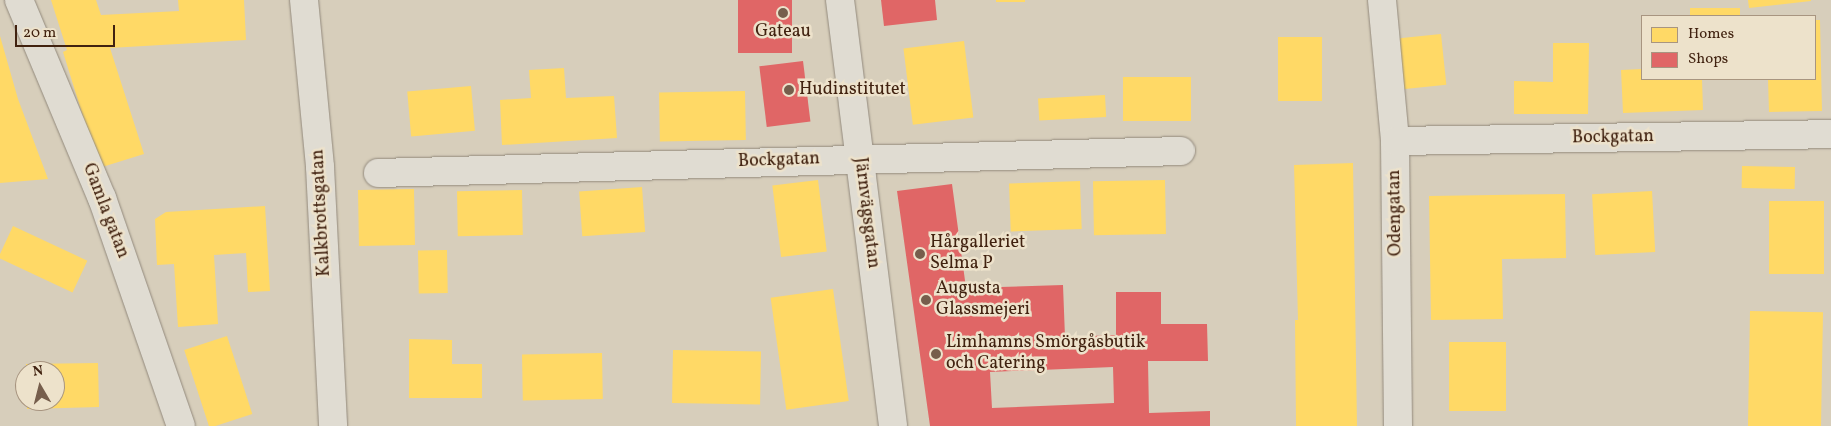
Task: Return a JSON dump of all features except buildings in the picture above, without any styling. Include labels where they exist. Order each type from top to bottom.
[{"type":"street","name":"Gamla gatan","points":[[19,0],[102,198],[181,426]]},
{"type":"street","name":"Kalkbrottsgatan","points":[[304,0],[320,167],[334,426]]},
{"type":"street","name":"Järnvägsgatan","points":[[840,0],[892,426]]},
{"type":"street","name":"Odengatan","points":[[1382,0],[1395,141],[1398,426]]},
{"type":"street","name":"Bockgatan","points":[[1395,141],[1831,134]]},
{"type":"street","name":"Bockgatan","points":[[378,173],[1181,151]]},
{"type":"place","name":"Gateau","points":[[783,13]]},
{"type":"place","name":"Hudinstitutet","points":[[789,90]]},
{"type":"place","name":"Hårgalleriet Selma P","points":[[920,254]]},
{"type":"place","name":"Augusta Glassmejeri","points":[[926,300]]},
{"type":"place","name":"Limhamns Smörgåsbutik och Catering","points":[[936,354]]}]
